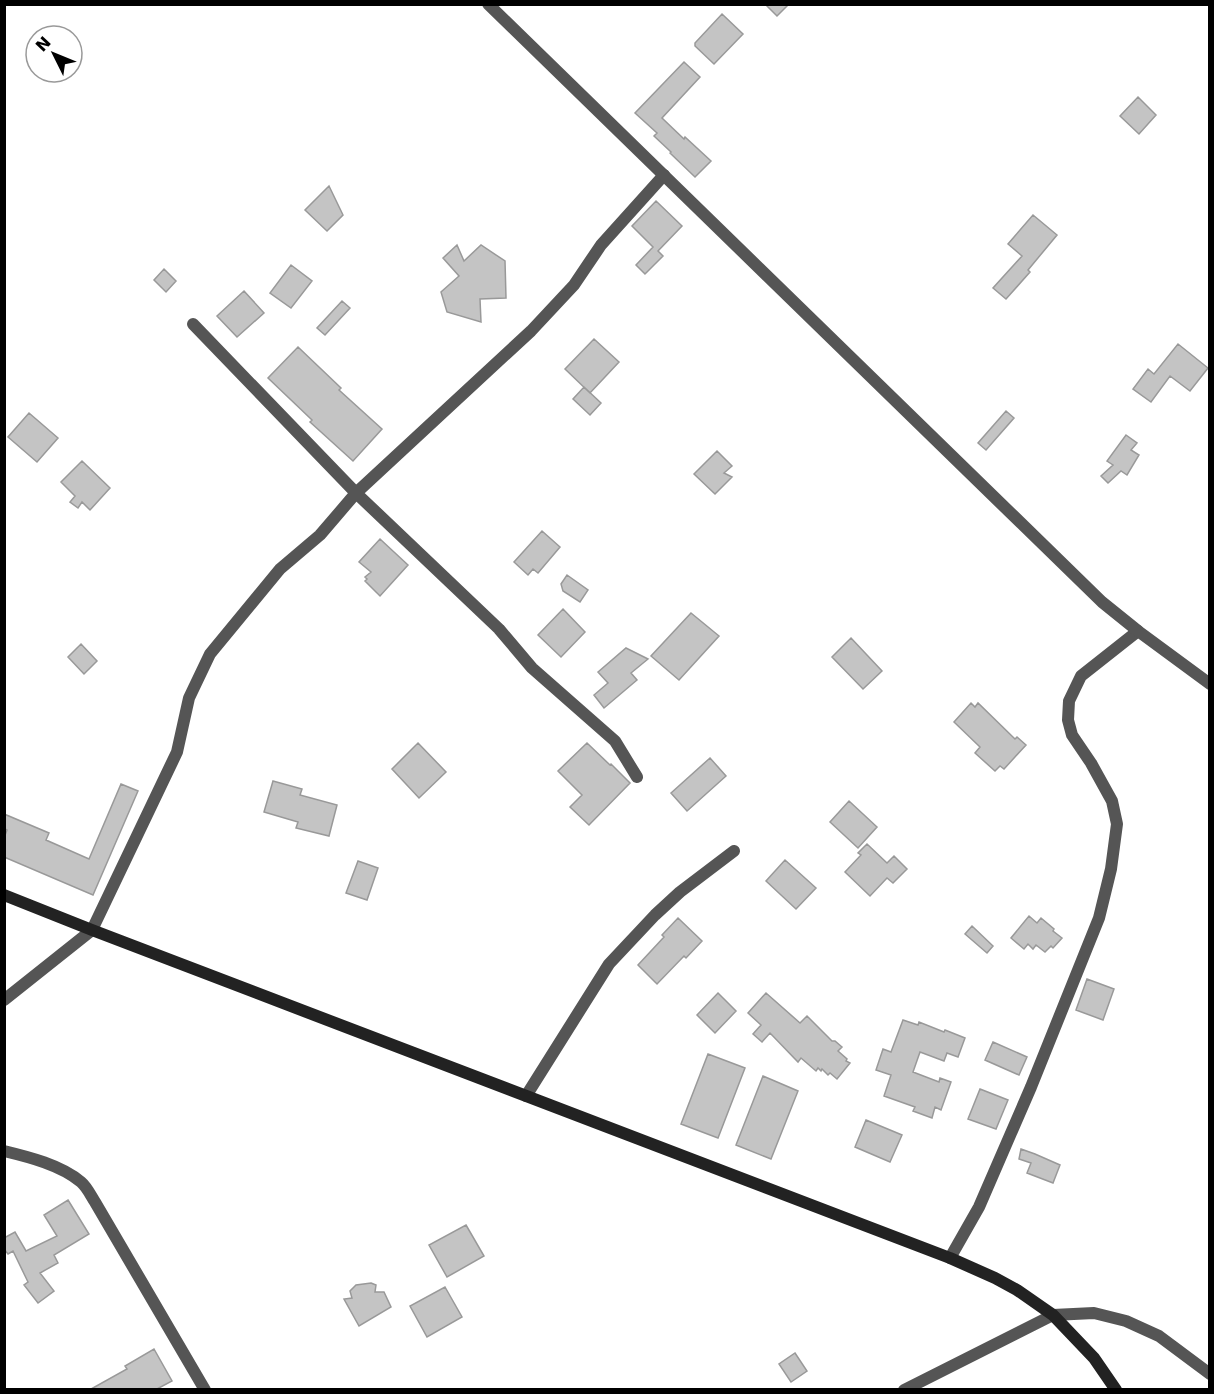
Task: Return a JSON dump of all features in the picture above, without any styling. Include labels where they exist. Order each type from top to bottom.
[{"type":"main road","points":[[4,895],[950,1258],[995,1278],[1053,1314],[1094,1358],[1116,1389]]},
{"type":"street","points":[[488,4],[1102,602],[1209,684]]},
{"type":"street","points":[[4,1000],[92,930],[177,752],[189,698],[210,654],[280,569],[320,535],[356,493],[531,331],[574,285],[601,244],[664,175]]},
{"type":"street","points":[[193,324],[356,493],[499,629],[532,668],[615,741],[637,777]]},
{"type":"street","points":[[950,1258],[979,1207],[1031,1087],[1099,918],[1111,869],[1117,824],[1112,801],[1072,735],[1068,720],[1069,701],[1081,676],[1138,631]]},
{"type":"street","points":[[526,1096],[609,964],[680,892],[734,851]]},
{"type":"street","points":[[4,1151],[35,1159],[63,1171],[82,1183],[205,1389]]},
{"type":"street","points":[[904,1389],[1053,1314],[1094,1313],[1126,1321],[1159,1336],[1209,1374]]},
{"type":"building","points":[[765,4],[789,4],[777,16]]},
{"type":"building","points":[[722,14],[743,34],[714,64],[695,46],[695,43]]},
{"type":"building","points":[[684,62],[700,77],[662,118],[711,161],[695,177],[654,136],[657,133],[635,113]]},
{"type":"building","points":[[1138,97],[1156,115],[1139,134],[1120,116]]},
{"type":"building","points":[[329,186],[343,215],[327,231],[305,210]]},
{"type":"building","points":[[656,201],[682,226],[658,251],[663,256],[645,274],[636,265],[653,247],[632,226]]},
{"type":"building","points":[[1033,215],[1057,235],[1028,270],[1030,272],[1006,299],[993,288],[1022,256],[1008,244]]},
{"type":"building","points":[[457,245],[464,261],[481,245],[505,261],[506,298],[480,299],[481,322],[447,312],[441,292],[459,276],[443,258]]},
{"type":"building","points":[[291,265],[312,281],[291,308],[270,293]]},
{"type":"building","points":[[164,269],[176,281],[166,292],[154,280]]},
{"type":"building","points":[[244,291],[264,313],[237,337],[217,316]]},
{"type":"building","points":[[342,301],[350,308],[325,335],[317,328]]},
{"type":"building","points":[[594,339],[619,362],[590,393],[565,369]]},
{"type":"building","points":[[1178,344],[1208,368],[1190,391],[1170,376],[1151,402],[1133,389],[1148,369],[1154,374]]},
{"type":"building","points":[[298,347],[341,388],[339,390],[382,429],[353,461],[310,422],[312,420],[268,378]]},
{"type":"building","points":[[584,387],[601,403],[590,415],[573,399]]},
{"type":"building","points":[[1006,411],[1014,418],[986,450],[978,443]]},
{"type":"building","points":[[29,413],[58,438],[37,462],[8,437]]},
{"type":"building","points":[[1126,435],[1137,443],[1131,450],[1139,455],[1127,475],[1121,471],[1108,483],[1101,476],[1113,465],[1107,461]]},
{"type":"building","points":[[717,451],[732,466],[724,473],[732,477],[715,494],[694,474]]},
{"type":"building","points":[[82,461],[110,488],[90,510],[82,502],[78,508],[70,502],[75,496],[61,482]]},
{"type":"building","points":[[542,531],[560,547],[538,573],[533,569],[528,575],[514,562]]},
{"type":"building","points":[[380,539],[408,565],[380,596],[365,581],[367,579],[365,577],[371,572],[359,562]]},
{"type":"building","points":[[567,575],[588,590],[580,602],[563,591],[561,584]]},
{"type":"building","points":[[563,609],[585,632],[561,657],[538,635]]},
{"type":"building","points":[[691,613],[719,636],[679,680],[651,656]]},
{"type":"building","points":[[851,638],[882,671],[863,689],[832,657]]},
{"type":"building","points":[[81,644],[97,661],[84,674],[68,657]]},
{"type":"building","points":[[626,648],[648,659],[631,673],[637,680],[604,708],[594,695],[608,683],[598,672]]},
{"type":"building","points":[[971,703],[975,707],[978,703],[1015,739],[1017,737],[1026,745],[1004,769],[1000,766],[995,771],[975,753],[980,747],[954,722]]},
{"type":"building","points":[[418,743],[446,772],[419,798],[392,769]]},
{"type":"building","points":[[587,743],[630,783],[589,825],[570,807],[582,795],[558,771]]},
{"type":"building","points":[[710,758],[726,776],[687,811],[671,793]]},
{"type":"building","points":[[273,781],[302,789],[300,795],[337,805],[329,836],[296,828],[298,822],[264,812]]},
{"type":"building","points":[[121,784],[138,791],[93,895],[4,857],[4,838],[7,830],[4,828],[4,814],[49,833],[46,840],[89,859]]},
{"type":"building","points":[[849,801],[877,827],[858,848],[830,822]]},
{"type":"building","points":[[867,844],[887,863],[894,856],[907,869],[893,883],[887,878],[870,896],[845,872],[861,855],[858,853]]},
{"type":"building","points":[[785,860],[816,888],[796,909],[766,881]]},
{"type":"building","points":[[358,861],[378,868],[367,900],[346,893]]},
{"type":"building","points":[[1029,916],[1037,923],[1041,918],[1062,938],[1053,948],[1051,946],[1045,952],[1036,945],[1033,949],[1028,944],[1024,949],[1011,938]]},
{"type":"building","points":[[678,918],[702,941],[657,984],[638,965]]},
{"type":"building","points":[[972,926],[993,946],[987,953],[965,934]]},
{"type":"building","points":[[1087,979],[1114,989],[1103,1020],[1076,1010]]},
{"type":"building","points":[[718,993],[736,1011],[715,1033],[697,1015]]},
{"type":"building","points":[[766,993],[800,1023],[807,1016],[832,1041],[842,1047],[838,1051],[850,1063],[837,1079],[822,1069],[821,1071],[818,1068],[816,1071],[801,1058],[798,1062],[770,1033],[762,1042],[753,1034],[761,1025],[748,1013]]},
{"type":"building","points":[[903,1020],[918,1025],[919,1022],[965,1038],[958,1057],[947,1053],[944,1061],[920,1052],[913,1072],[939,1082],[940,1078],[951,1082],[941,1110],[935,1107],[932,1118],[913,1111],[915,1107],[884,1096],[891,1075],[876,1070],[883,1049],[891,1052]]},
{"type":"building","points":[[993,1042],[1027,1057],[1019,1075],[985,1060]]},
{"type":"building","points":[[708,1054],[745,1068],[718,1138],[681,1124]]},
{"type":"building","points":[[763,1076],[798,1091],[771,1159],[736,1145]]},
{"type":"building","points":[[980,1089],[1008,1100],[996,1129],[968,1119]]},
{"type":"building","points":[[866,1120],[902,1135],[890,1162],[855,1147]]},
{"type":"building","points":[[1021,1149],[1060,1165],[1053,1183],[1027,1173],[1031,1163],[1019,1159]]},
{"type":"building","points":[[68,1200],[89,1234],[54,1255],[58,1263],[40,1273],[54,1291],[38,1303],[24,1285],[28,1282],[13,1251],[8,1254],[4,1249],[4,1238],[15,1232],[26,1251],[57,1236],[44,1215]]},
{"type":"building","points":[[466,1225],[484,1256],[447,1277],[429,1245]]},
{"type":"building","points":[[371,1283],[376,1285],[375,1292],[384,1292],[391,1307],[359,1326],[344,1299],[352,1298],[350,1291],[356,1285]]},
{"type":"building","points":[[445,1287],[462,1317],[427,1337],[410,1306]]},
{"type":"building","points":[[154,1349],[172,1381],[157,1389],[91,1389],[127,1369],[125,1366]]},
{"type":"building","points":[[795,1353],[807,1371],[791,1382],[779,1364]]}]
